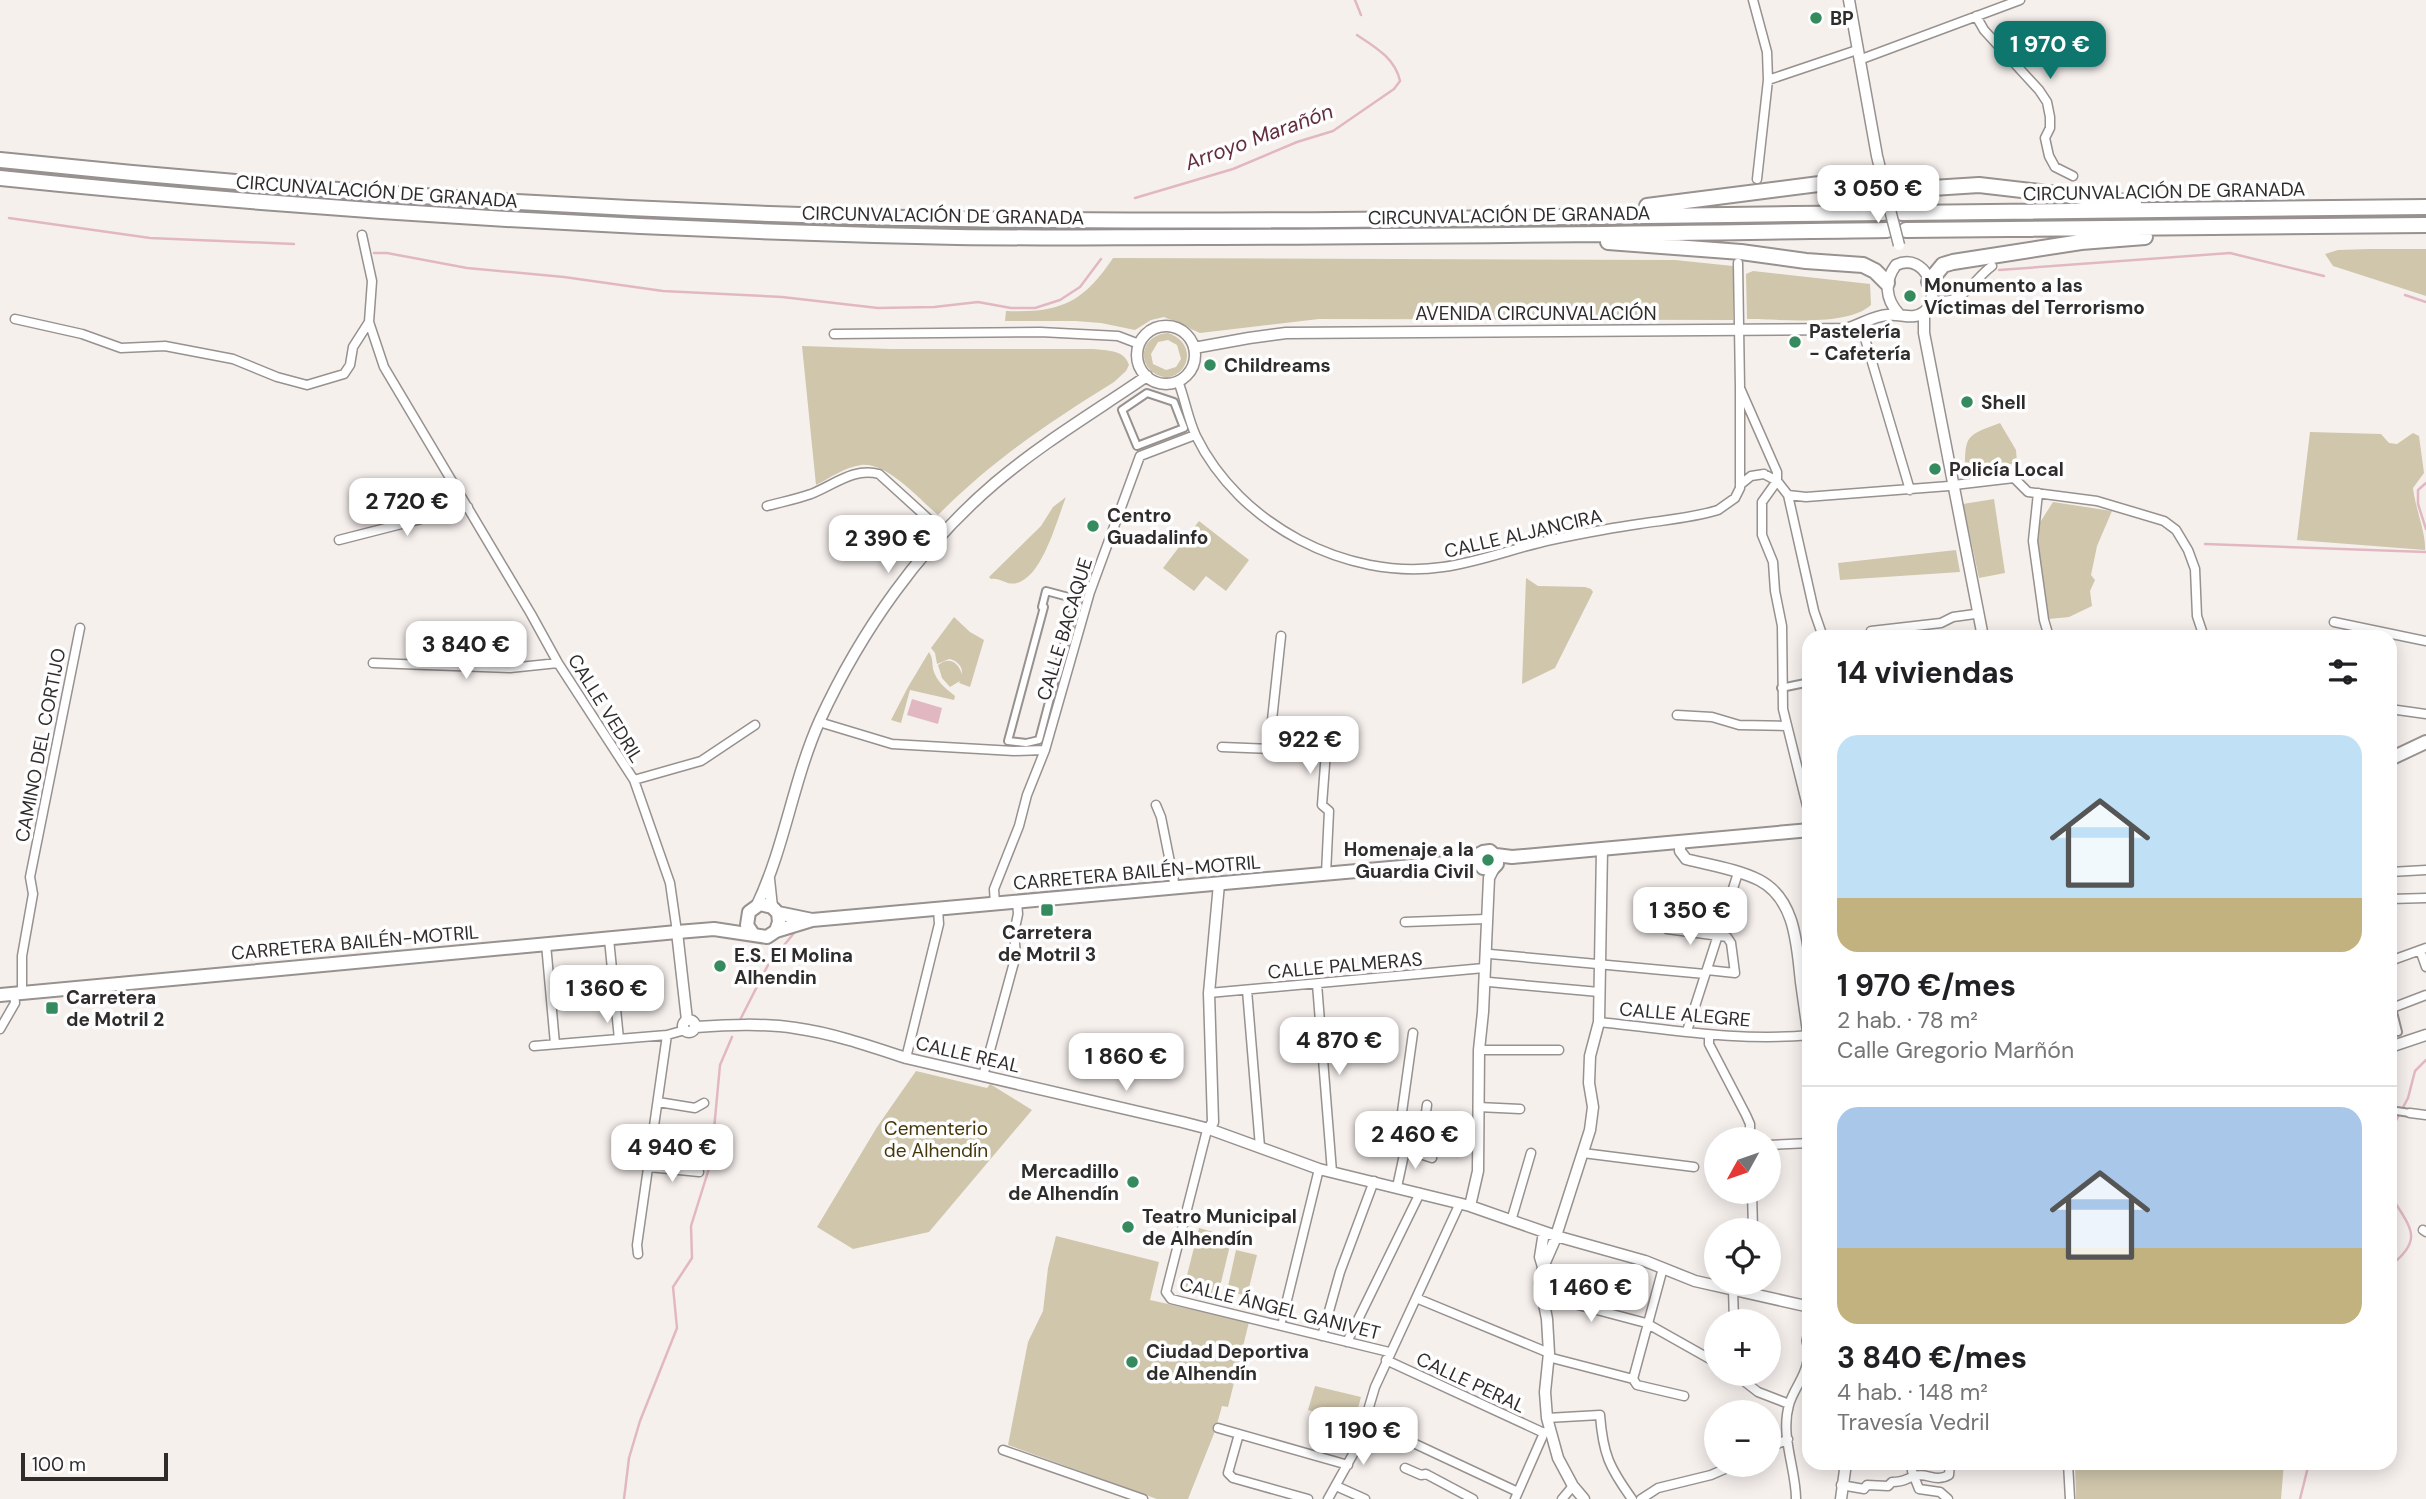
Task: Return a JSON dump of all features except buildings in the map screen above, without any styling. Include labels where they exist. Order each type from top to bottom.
[{"type":"highway","name":"CIRCUNVALACIÓN DE GRANADA","points":[[0,160],[360,192],[750,214],[1151,220],[1883,213]]},
{"type":"highway","name":"CIRCUNVALACIÓN DE GRANADA","points":[[0,178],[304,206],[765,231],[1065,237],[1887,230]]},
{"type":"highway","points":[[1596,216],[1627,208],[1884,188],[1979,185],[2131,202],[2162,210]]},
{"type":"highway","name":"CIRCUNVALACIÓN DE GRANADA","points":[[1902,213],[2426,207]]},
{"type":"highway","name":"CIRCUNVALACIÓN DE GRANADA","points":[[1906,230],[2235,229],[2426,225]]},
{"type":"highway","points":[[1929,282],[1943,265],[1953,262],[2081,242],[2197,235],[2235,229]]},
{"type":"highway","points":[[1576,234],[1605,242],[1741,252],[1863,265],[1875,271],[1887,289]]},
{"type":"main road","points":[[2397,756],[2426,742]]},
{"type":"main road","points":[[1489,865],[1512,857],[1802,831]]},
{"type":"main road","name":"CARRETERA BAILÉN-MOTRIL","points":[[776,931],[812,920],[1466,862],[1489,865]]},
{"type":"main road","points":[[764,904],[775,910],[779,922],[776,931],[764,937],[753,934],[747,925],[752,910],[764,904]]},
{"type":"main road","name":"CARRETERA BAILÉN-MOTRIL","points":[[714,929],[752,910]]},
{"type":"main road","name":"CARRETERA BAILÉN-MOTRIL","points":[[775,910],[812,920]]},
{"type":"main road","name":"CARRETERA BAILÉN-MOTRIL","points":[[0,995],[714,929],[753,934]]},
{"type":"street","points":[[1753,0],[1767,52],[1768,80],[1757,179]]},
{"type":"street","points":[[1849,0],[1884,188],[1899,245],[1912,262],[1922,267],[1929,282],[1931,299],[1924,312],[1924,333],[1979,630]]},
{"type":"street","points":[[1768,80],[1858,55],[2020,0]]},
{"type":"street","points":[[1976,16],[1984,30],[2047,102],[2050,128],[2045,138],[2049,156],[2055,167],[2073,176]]},
{"type":"street","name":"CALLE VEDRIL","points":[[362,235],[372,281],[369,322],[384,367],[558,663],[634,780],[670,883],[677,932]]},
{"type":"street","points":[[1877,316],[1896,265],[1899,245]]},
{"type":"street","points":[[1896,265],[1912,262]]},
{"type":"street","points":[[1738,264],[1740,485]]},
{"type":"street","points":[[1931,299],[1950,301],[1961,297],[1992,266]]},
{"type":"street","points":[[1887,289],[1892,306],[1919,335],[1952,485],[1980,630]]},
{"type":"street","points":[[1904,316],[1924,312]]},
{"type":"street","name":"AVENIDA CIRCUNVALACIÓN","points":[[1194,348],[1286,333],[1831,330],[1861,325],[1877,316],[1904,316]]},
{"type":"street","points":[[15,319],[82,334],[121,348],[165,346],[233,359],[276,377],[307,385],[344,374],[351,365],[353,347],[369,322]]},
{"type":"street","points":[[1861,325],[1910,491]]},
{"type":"street","points":[[1172,327],[1186,334],[1194,348],[1190,371],[1178,381],[1162,383],[1147,376],[1138,362],[1139,344],[1148,332],[1156,328],[1172,327]]},
{"type":"street","points":[[834,334],[1040,332],[1118,336],[1139,344]]},
{"type":"street","points":[[752,910],[769,878],[799,776],[820,722],[884,607],[965,511],[1062,432],[1147,376]]},
{"type":"street","name":"CALLE ALJANCIRA","points":[[1178,381],[1195,435],[1232,488],[1256,511],[1282,530],[1308,544],[1343,558],[1369,564],[1408,569],[1442,567],[1488,558],[1518,547],[1718,510],[1735,498],[1740,485],[1751,476]]},
{"type":"street","points":[[1740,388],[1777,472],[1777,481],[1764,498],[1762,535],[1773,562],[1782,626],[1781,688],[1802,786]]},
{"type":"street","points":[[1147,393],[1174,402],[1184,428],[1137,446],[1122,410],[1147,393]]},
{"type":"street","name":"CALLE BACAQUE","points":[[995,904],[994,889],[1045,750],[1090,592],[1140,456],[1195,435]]},
{"type":"street","points":[[1764,474],[1771,460]]},
{"type":"street","points":[[1739,468],[1751,476],[1764,474],[1777,481],[1788,495],[1788,504],[1821,630]]},
{"type":"street","points":[[767,506],[810,494],[867,471],[879,474],[944,533]]},
{"type":"street","points":[[1788,495],[1910,491],[2014,478],[2028,492],[2097,501],[2164,521],[2176,530],[2195,569],[2197,616],[2202,630]]},
{"type":"street","points":[[2038,493],[2033,541],[2047,630]]},
{"type":"street","points":[[339,540],[468,507]]},
{"type":"street","points":[[1046,591],[1076,599],[1039,740],[1026,743],[1008,741],[1046,591]]},
{"type":"street","points":[[1880,630],[1941,623],[1953,617],[1975,614]]},
{"type":"street","points":[[2334,622],[2373,630]]},
{"type":"street","name":"CAMINO DEL CORTIJO","points":[[18,993],[33,894],[30,877],[80,628]]},
{"type":"street","points":[[2397,635],[2426,641]]},
{"type":"street","points":[[1269,748],[1281,636]]},
{"type":"street","points":[[373,663],[510,668],[558,663]]},
{"type":"street","points":[[1781,688],[1802,684]]},
{"type":"street","points":[[2397,710],[2426,715]]},
{"type":"street","points":[[1677,715],[1712,717],[1739,725],[1787,726]]},
{"type":"street","points":[[820,722],[892,744],[1014,751],[1045,750]]},
{"type":"street","name":"CALLE VEDRIL","points":[[634,780],[701,761],[755,725]]},
{"type":"street","points":[[1222,747],[1326,751],[1322,805],[1329,811],[1326,874]]},
{"type":"street","points":[[1156,805],[1161,817],[1175,887]]},
{"type":"street","points":[[1680,842],[1680,851],[1686,859],[1738,873],[1767,885],[1785,908],[1795,931],[1802,990]]},
{"type":"street","points":[[1584,1499],[1573,1486],[1547,1432],[1545,1392],[1548,1355],[1544,1296],[1540,1283],[1543,1267],[1556,1236],[1590,1130],[1593,1107],[1589,1083],[1590,1056],[1599,1022],[1602,849]]},
{"type":"street","points":[[1328,1499],[1357,1447],[1388,1356],[1465,1204],[1478,1171],[1479,1050],[1489,865]]},
{"type":"street","points":[[2397,872],[2426,870]]},
{"type":"street","points":[[1686,1031],[1738,873]]},
{"type":"street","points":[[769,878],[775,910]]},
{"type":"street","points":[[1209,1129],[1213,1122],[1209,993],[1219,884]]},
{"type":"street","points":[[2397,899],[2426,898]]},
{"type":"street","points":[[983,1076],[1016,956],[1014,933],[1018,914],[1017,902]]},
{"type":"street","points":[[906,1058],[939,924],[938,909]]},
{"type":"street","points":[[1405,922],[1486,919]]},
{"type":"street","points":[[1490,954],[1600,965],[1735,973],[1731,943],[1727,937],[1667,929]]},
{"type":"street","points":[[534,1046],[667,1035],[686,1025],[677,932]]},
{"type":"street","points":[[609,939],[619,1039]]},
{"type":"street","points":[[546,944],[555,1044]]},
{"type":"street","points":[[2397,958],[2423,949],[2426,967]]},
{"type":"street","name":"CALLE PALMERAS","points":[[1209,993],[1484,968]]},
{"type":"street","points":[[1489,982],[1599,992]]},
{"type":"street","points":[[1317,984],[1332,1172]]},
{"type":"street","points":[[1247,990],[1260,1147]]},
{"type":"street","points":[[0,1028],[18,993]]},
{"type":"street","points":[[2397,1005],[2426,995]]},
{"type":"street","name":"CALLE REAL","points":[[686,1025],[693,1020],[696,1027],[794,1027],[864,1044],[906,1058],[1209,1129],[1319,1169],[1465,1204],[1704,1283]]},
{"type":"street","name":"CALLE ALEGRE","points":[[1599,1022],[1709,1036],[1802,1035]]},
{"type":"street","points":[[2397,1028],[2398,1032]]},
{"type":"street","points":[[1413,1033],[1397,1148],[1432,1157]]},
{"type":"street","points":[[638,1254],[637,1245],[667,1035]]},
{"type":"street","points":[[2397,1045],[2426,1035]]},
{"type":"street","points":[[1709,1036],[1709,1044],[1750,1127]]},
{"type":"street","points":[[1479,1050],[1559,1050]]},
{"type":"street","points":[[658,1102],[695,1108],[704,1104]]},
{"type":"street","points":[[1420,1154],[1427,1105]]},
{"type":"street","points":[[1478,1107],[1520,1110]]},
{"type":"street","points":[[2397,1112],[2426,1115]]},
{"type":"street","name":"CALLE ÁNGEL GANIVET","points":[[1209,1129],[1166,1292],[1171,1299],[1347,1342],[1388,1356]]},
{"type":"street","points":[[1782,1144],[1802,1143]]},
{"type":"street","points":[[1397,1187],[1405,1150]]},
{"type":"street","points":[[1511,1221],[1531,1153]]},
{"type":"street","points":[[1583,1153],[1694,1167]]},
{"type":"street","points":[[649,1167],[699,1172]]},
{"type":"street","points":[[1281,1326],[1319,1169]]},
{"type":"street","points":[[1322,1336],[1340,1272],[1374,1181]]},
{"type":"street","points":[[1347,1342],[1420,1193]]},
{"type":"street","points":[[1543,1267],[1540,1257],[1544,1232]]},
{"type":"street","points":[[1663,1268],[1633,1378],[1637,1385],[1684,1395]]},
{"type":"street","name":"CALLE REAL","points":[[1753,1295],[1802,1305]]},
{"type":"street","points":[[1544,1296],[1646,1323],[1704,1356]]},
{"type":"street","points":[[1416,1298],[1548,1355],[1633,1378]]},
{"type":"street","name":"CALLE PERAL","points":[[1388,1356],[1547,1432]]},
{"type":"street","points":[[1796,1499],[1796,1479],[1788,1439],[1789,1404],[1802,1378]]},
{"type":"street","points":[[1752,1386],[1789,1404]]},
{"type":"street","points":[[1547,1418],[1600,1415],[1602,1446],[1615,1476],[1632,1499]]},
{"type":"street","points":[[1364,1420],[1517,1495],[1547,1432]]},
{"type":"street","points":[[1218,1428],[1348,1465]]},
{"type":"street","points":[[1239,1434],[1227,1473],[1233,1478],[1308,1499]]},
{"type":"street","points":[[1781,1442],[1788,1439]]},
{"type":"street","points":[[1003,1450],[1143,1499]]},
{"type":"street","points":[[1405,1468],[1421,1475],[1426,1474],[1473,1499]]},
{"type":"street","points":[[1841,1499],[1844,1470]]},
{"type":"street","points":[[1914,1470],[1919,1489],[1917,1499]]},
{"type":"street","points":[[1940,1492],[1948,1470]]},
{"type":"street","points":[[2068,1470],[2070,1499]]},
{"type":"street","points":[[1841,1485],[1864,1489],[1867,1485],[1888,1486],[1892,1482],[1903,1482],[1915,1475],[1945,1477]]},
{"type":"street","points":[[1641,1499],[1658,1488],[1704,1477]]},
{"type":"street","points":[[1336,1486],[1365,1499]]},
{"type":"street","points":[[1562,1499],[1573,1486]]},
{"type":"street","points":[[1919,1489],[1940,1492],[1948,1499]]},
{"type":"green space","points":[[2426,249],[2426,296],[2333,266],[2325,254],[2338,250]]},
{"type":"green space","points":[[1113,258],[1675,260],[1733,266],[1733,320],[1319,319],[1200,333],[1164,317],[1151,320],[1135,330],[1075,321],[1005,321],[1006,311],[1056,307],[1080,295],[1091,286]]},
{"type":"green space","points":[[1753,271],[1870,284],[1871,305],[1860,312],[1830,319],[1747,319],[1746,274]]},
{"type":"green space","points":[[1168,333],[1176,337],[1186,349],[1186,363],[1182,370],[1167,378],[1157,375],[1145,362],[1146,347],[1150,340]],"holes":[[[1168,340],[1177,345],[1181,359],[1176,367],[1166,370],[1153,364],[1151,354],[1158,342]]]},
{"type":"green space","points":[[802,346],[1093,349],[1119,353],[1129,365],[1114,382],[1000,460],[938,515],[892,475],[871,466],[849,468],[816,485]]},
{"type":"green space","points":[[2000,423],[2016,450],[2017,463],[2010,464],[2011,468],[1965,475],[1965,452],[1969,439],[1979,431]]},
{"type":"green space","points":[[2310,432],[2381,434],[2389,443],[2397,444],[2413,433],[2419,436],[2424,473],[2413,488],[2425,550],[2297,540]]},
{"type":"green space","points":[[1066,497],[1048,546],[1034,570],[1017,583],[991,579],[989,577],[1041,526],[1053,507]]},
{"type":"green space","points":[[1994,499],[2005,573],[1979,578],[1963,504]]},
{"type":"green space","points":[[2053,502],[2112,511],[2097,546],[2091,575],[2095,580],[2090,591],[2092,606],[2069,617],[2049,619],[2037,540],[2039,524]]},
{"type":"green space","points":[[1199,521],[1249,560],[1226,591],[1206,576],[1194,591],[1163,568]]},
{"type":"green space","points":[[1956,550],[1960,572],[1840,580],[1838,563]]},
{"type":"green space","points":[[1526,578],[1538,586],[1585,587],[1593,592],[1555,668],[1522,684]]},
{"type":"green space","points":[[954,617],[970,632],[984,640],[970,687],[959,683],[960,681],[950,687],[942,678],[938,665],[949,661],[958,666],[962,674],[961,668],[956,662],[949,659],[937,664],[931,648]]},
{"type":"green space","points":[[929,652],[936,677],[955,696],[954,700],[910,690],[901,723],[891,720],[908,687]]},
{"type":"green space","name":"Cementerio de Alhendín","points":[[916,1071],[987,1088],[990,1084],[1032,1110],[929,1232],[853,1249],[817,1227],[877,1127]]},
{"type":"green space","points":[[1199,1228],[1232,1237],[1217,1299],[1183,1291]]},
{"type":"green space","name":"Ciudad Deportiva de Alhendín","points":[[1056,1236],[1159,1262],[1150,1300],[1249,1322],[1228,1407],[1222,1406],[1188,1499],[1157,1499],[1008,1445],[1028,1342],[1043,1311],[1048,1268]]},
{"type":"green space","points":[[1236,1250],[1257,1255],[1247,1296],[1227,1291]]},
{"type":"green space","points":[[1315,1386],[1361,1397],[1354,1423],[1308,1410]]},
{"type":"green space","points":[[2075,1470],[2283,1470],[2281,1499],[2076,1499]]},
{"type":"shaded area","points":[[912,699],[942,708],[938,724],[907,715]]},
{"type":"waterway","name":"Arroyo Marañón","points":[[1355,0],[1361,15]]},
{"type":"waterway","name":"Arroyo Marañón","points":[[1135,198],[1233,169],[1297,142],[1333,131],[1394,89],[1400,81],[1394,66],[1383,54],[1357,35]]},
{"type":"waterway","points":[[9,218],[150,238],[294,244]]},
{"type":"waterway","points":[[374,253],[467,268],[564,277],[663,291],[782,297],[878,308],[934,307],[978,302],[1011,308],[1035,308],[1060,300],[1080,287],[1101,259]]},
{"type":"waterway","points":[[1999,270],[2230,253],[2324,276]]},
{"type":"waterway","points":[[2405,295],[2426,302]]},
{"type":"waterway","points":[[2426,483],[2418,490],[2418,504],[2426,529]]},
{"type":"waterway","points":[[2205,544],[2426,552]]},
{"type":"waterway","name":"Arroyo Marañón","points":[[740,1020],[768,965],[794,933]]},
{"type":"waterway","name":"Arroyo Marañón","points":[[624,1499],[629,1458],[640,1421],[677,1328],[673,1287],[692,1258],[691,1226],[711,1162],[720,1065],[732,1037]]},
{"type":"waterway","points":[[2397,1119],[2408,1098],[2415,1071],[2426,1060]]},
{"type":"waterway","points":[[2397,1206],[2411,1232],[2408,1248],[2397,1260]]},
{"type":"waterway","points":[[2300,1499],[2307,1470]]},
{"type":"place","name":"BP","points":[[1816,18]]},
{"type":"place","name":"Monumento a las Víctimas del Terrorismo","points":[[1910,296]]},
{"type":"place","name":"Pastelería - Cafetería","points":[[1795,342]]},
{"type":"place","name":"Childreams","points":[[1210,365]]},
{"type":"place","name":"Shell","points":[[1967,402]]},
{"type":"place","name":"Policía Local","points":[[1935,469]]},
{"type":"place","name":"Centro Guadalinfo","points":[[1093,526]]},
{"type":"place","name":"Homenaje a la Guardia Civil","points":[[1488,860]]},
{"type":"place","name":"Carretera de Motril 3","points":[[1047,910]]},
{"type":"place","name":"E.S. El Molina Alhendin","points":[[720,966]]},
{"type":"place","name":"Carretera de Motril 2","points":[[52,1008]]},
{"type":"place","name":"Mercadillo de Alhendín","points":[[1133,1182]]},
{"type":"place","name":"Teatro Municipal de Alhendín","points":[[1128,1227]]},
{"type":"place","name":"Ciudad Deportiva de Alhendín","points":[[1132,1362]]}]
